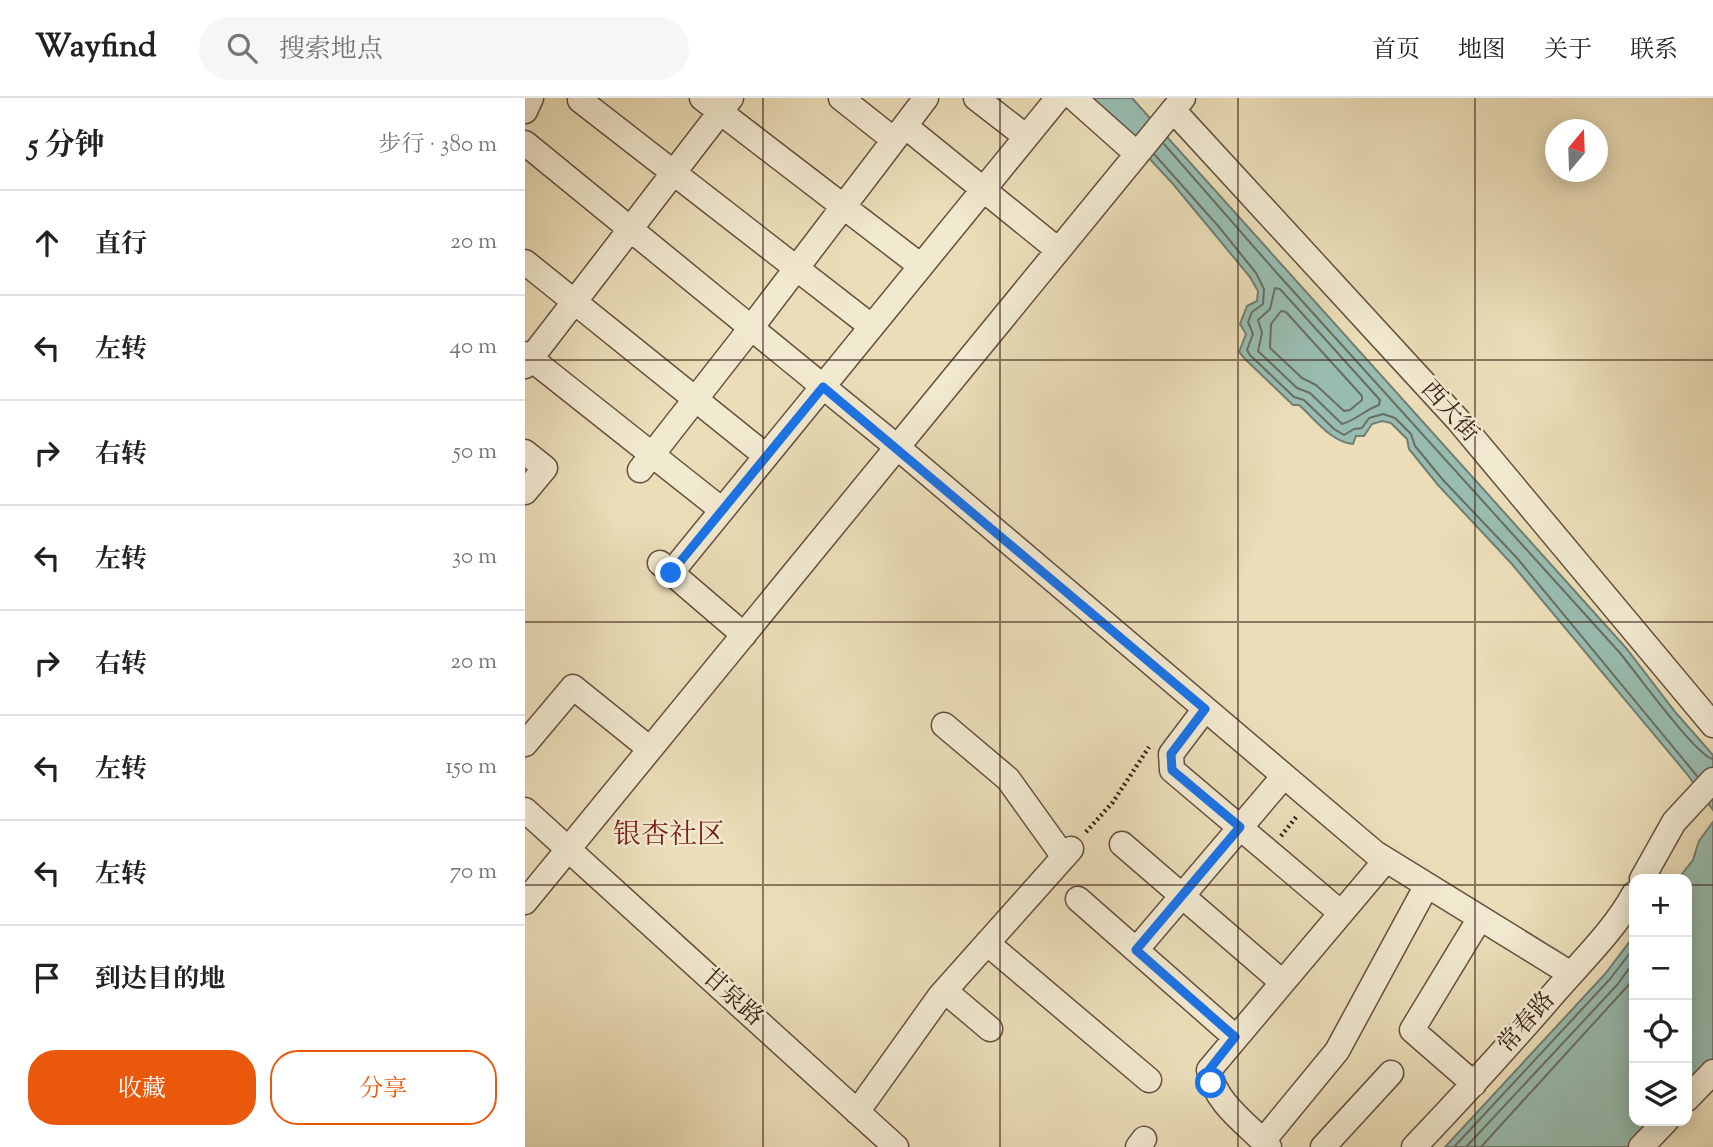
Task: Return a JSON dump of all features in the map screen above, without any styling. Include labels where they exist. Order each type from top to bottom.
[{"type":"street","points":[[525,111],[531,98]]},
{"type":"street","points":[[841,98],[984,190],[1058,250]]},
{"type":"street","points":[[646,462],[926,98]]},
{"type":"street","points":[[976,98],[1020,132]]},
{"type":"street","points":[[744,635],[665,568],[722,510],[1058,98]]},
{"type":"street","points":[[1074,98],[1137,154]]},
{"type":"street","points":[[580,100],[863,320]]},
{"type":"street","points":[[722,510],[646,462],[527,359],[674,173],[718,103],[843,207],[913,260]]},
{"type":"street","points":[[525,902],[1173,109]]},
{"type":"street","name":"西大街","points":[[1173,109],[1458,420],[1713,725]]},
{"type":"street","points":[[528,152],[630,229],[897,447],[1375,853],[1571,974]]},
{"type":"street","points":[[525,262],[766,456]]},
{"type":"street","points":[[525,452],[545,468],[525,492]]},
{"type":"street","points":[[525,744],[573,687],[650,749]]},
{"type":"street","points":[[1205,709],[1171,754],[1172,770],[1341,913]]},
{"type":"street","points":[[857,1112],[945,991],[1067,853],[1008,779],[944,726]]},
{"type":"street","points":[[1136,950],[1284,776]]},
{"type":"street","points":[[1645,874],[1674,822],[1713,780]]},
{"type":"street","name":"甘泉路","points":[[525,810],[896,1147]]},
{"type":"street","points":[[1122,844],[1282,982]]},
{"type":"street","points":[[1386,860],[1209,1070],[1211,1083],[1227,1104],[1266,1144],[1338,1051],[1427,885]]},
{"type":"street","points":[[1077,899],[1235,1037]]},
{"type":"street","name":"常春路","points":[[1414,1147],[1474,1084],[1629,904]]},
{"type":"street","points":[[1474,1084],[1412,1030],[1480,918]]},
{"type":"street","points":[[987,943],[1149,1080]]},
{"type":"street","points":[[945,991],[990,1029]]},
{"type":"street","points":[[1692,1094],[1713,1072]]},
{"type":"street","points":[[1323,1147],[1391,1073]]},
{"type":"street","points":[[1641,1147],[1661,1126]]},
{"type":"path","points":[[1067,853],[1113,802],[1156,736]]},
{"type":"path","points":[[1268,851],[1311,799]]},
{"type":"water","points":[[1093,98],[1132,98],[1626,648],[1676,713],[1713,755],[1713,810],[1687,774],[1511,563],[1438,485],[1409,449],[1407,439],[1391,423],[1382,421],[1372,424],[1364,436],[1356,436],[1353,444],[1338,439],[1299,405],[1293,405],[1245,359],[1239,352],[1246,334],[1240,324],[1247,306],[1257,301],[1258,291],[1250,277],[1173,184]]},
{"type":"water","points":[[1713,822],[1713,1059],[1692,1081],[1692,874],[1682,874],[1693,860],[1699,841]]},
{"type":"water","points":[[1629,943],[1629,1126],[1649,1126],[1628,1147],[1445,1147],[1605,974]]},
{"type":"district","name":"银杏社区","points":[[669,836]]},
{"type":"route","points":[[671,573],[823,387],[1205,709],[1171,754],[1172,770],[1240,827],[1136,950],[1235,1037],[1209,1070],[1211,1083]]}]
